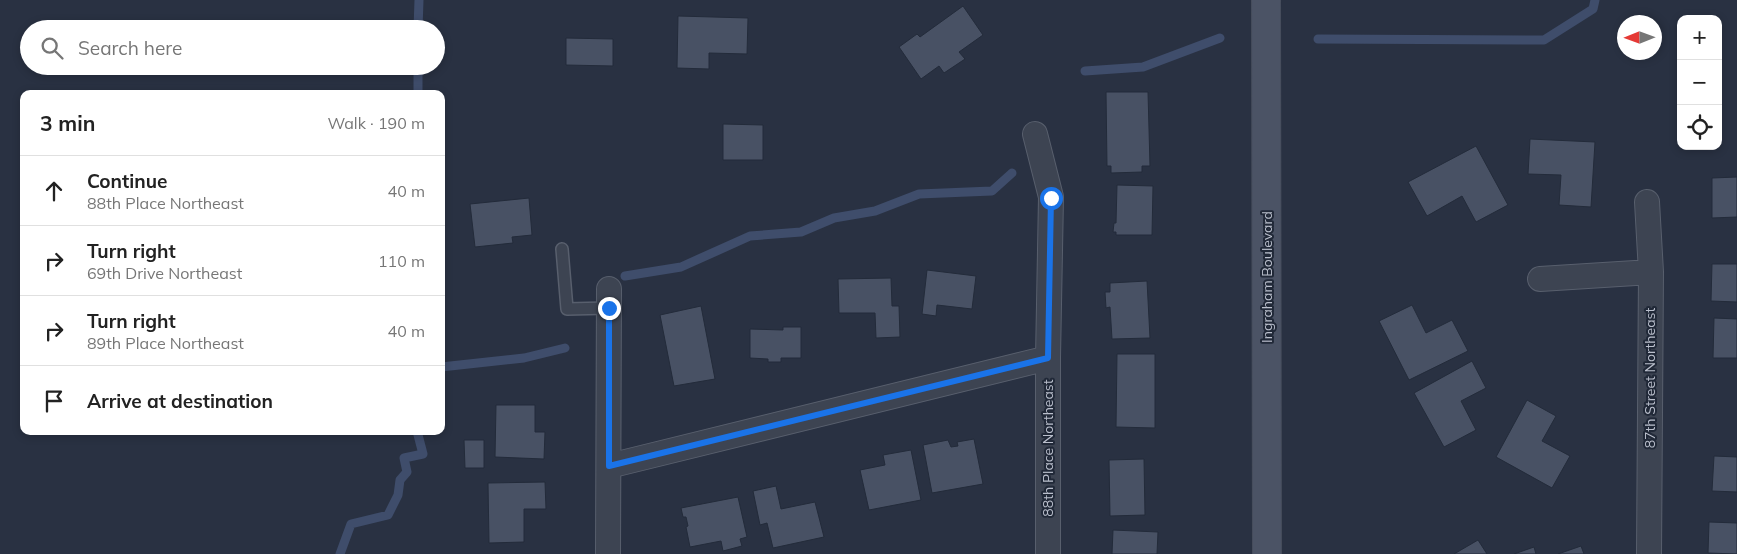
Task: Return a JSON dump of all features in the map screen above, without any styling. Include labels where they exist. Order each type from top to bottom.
[{"type":"main road","name":"Ingraham Boulevard","points":[[1266,0],[1267,554]]},
{"type":"street","name":"88th Place Northeast","points":[[1035,134],[1051,198],[1048,358],[1048,554]]},
{"type":"street","name":"87th Street Northeast","points":[[1647,202],[1651,272],[1649,554]]},
{"type":"street","points":[[1540,279],[1651,272]]},
{"type":"street","points":[[608,554],[609,298]]},
{"type":"street","points":[[609,466],[1048,358]]},
{"type":"lane","points":[[562,249],[567,308],[609,298]]},
{"type":"building","points":[[963,6],[983,35],[959,52],[965,59],[944,73],[939,66],[921,79],[899,47],[917,34],[920,37]]},
{"type":"building","points":[[678,16],[748,18],[747,54],[709,53],[709,69],[677,68]]},
{"type":"building","points":[[566,38],[613,39],[613,66],[566,65]]},
{"type":"building","points":[[1106,92],[1148,92],[1150,166],[1142,166],[1142,172],[1111,173],[1111,166],[1107,166]]},
{"type":"building","points":[[723,124],[763,125],[763,160],[723,160]]},
{"type":"building","points":[[1530,139],[1595,142],[1591,207],[1559,205],[1561,175],[1528,174]]},
{"type":"building","points":[[1476,146],[1508,205],[1476,222],[1462,196],[1427,216],[1408,182]]},
{"type":"building","points":[[1737,177],[1737,217],[1712,218],[1712,178]]},
{"type":"building","points":[[1117,185],[1153,186],[1152,235],[1116,235],[1116,232],[1113,232],[1114,223],[1116,223]]},
{"type":"building","points":[[529,198],[532,235],[512,237],[513,243],[475,247],[470,204]]},
{"type":"building","points":[[1712,264],[1737,264],[1737,302],[1711,301]]},
{"type":"building","points":[[927,270],[976,276],[972,309],[937,305],[936,316],[922,314]]},
{"type":"building","points":[[891,278],[892,306],[899,306],[900,337],[876,338],[875,313],[839,313],[838,279]]},
{"type":"building","points":[[1147,281],[1150,338],[1112,339],[1110,307],[1106,308],[1105,292],[1110,292],[1110,283]]},
{"type":"building","points":[[1412,305],[1426,333],[1452,320],[1468,351],[1409,380],[1379,321]]},
{"type":"building","points":[[701,306],[715,379],[674,386],[660,315]]},
{"type":"building","points":[[1714,318],[1737,319],[1737,358],[1713,358]]},
{"type":"building","points":[[783,327],[801,327],[801,358],[781,358],[781,362],[768,362],[768,359],[750,358],[750,329],[783,330]]},
{"type":"building","points":[[1117,354],[1155,354],[1155,428],[1116,427]]},
{"type":"building","points":[[1472,361],[1486,388],[1461,401],[1476,430],[1444,447],[1414,393]]},
{"type":"building","points":[[1527,400],[1556,416],[1542,441],[1570,456],[1552,488],[1496,457]]},
{"type":"building","points":[[496,405],[535,405],[535,432],[545,432],[544,459],[495,457]]},
{"type":"building","points":[[974,439],[983,484],[932,493],[923,445],[948,440],[951,447],[958,446],[957,442]]},
{"type":"building","points":[[464,440],[484,440],[484,468],[465,468]]},
{"type":"building","points":[[911,450],[921,500],[869,510],[860,470],[885,465],[883,455]]},
{"type":"building","points":[[1714,456],[1737,457],[1737,492],[1712,491]]},
{"type":"building","points":[[1144,459],[1145,515],[1110,516],[1109,460]]},
{"type":"building","points":[[545,482],[546,509],[524,509],[524,542],[489,543],[488,483]]},
{"type":"building","points":[[776,486],[781,509],[815,502],[824,537],[773,548],[767,523],[760,525],[753,491]]},
{"type":"building","points":[[738,497],[747,537],[740,539],[742,546],[723,551],[721,541],[690,547],[686,517],[683,517],[681,508]]},
{"type":"building","points":[[1709,522],[1737,523],[1737,554],[1708,553]]},
{"type":"building","points":[[1113,530],[1158,532],[1157,554],[1112,554]]},
{"type":"building","points":[[1478,540],[1487,554],[1454,554]]},
{"type":"building","points":[[1581,546],[1584,554],[1558,554]]},
{"type":"building","points":[[1534,547],[1536,554],[1514,554]]},
{"type":"waterway","points":[[418,20],[419,0]]},
{"type":"waterway","points":[[1318,39],[1544,40],[1593,9],[1595,0]]},
{"type":"waterway","points":[[1085,71],[1143,67],[1220,38]]},
{"type":"waterway","points":[[418,75],[418,90]]},
{"type":"waterway","points":[[625,276],[681,267],[750,236],[801,232],[834,218],[875,211],[919,194],[992,191],[1012,173]]},
{"type":"waterway","points":[[445,367],[524,358],[565,348]]},
{"type":"waterway","points":[[340,554],[351,524],[388,515],[398,495],[400,480],[407,472],[404,458],[423,454],[418,435]]},
{"type":"route","points":[[609,308],[609,466],[1048,358],[1051,198]]}]
